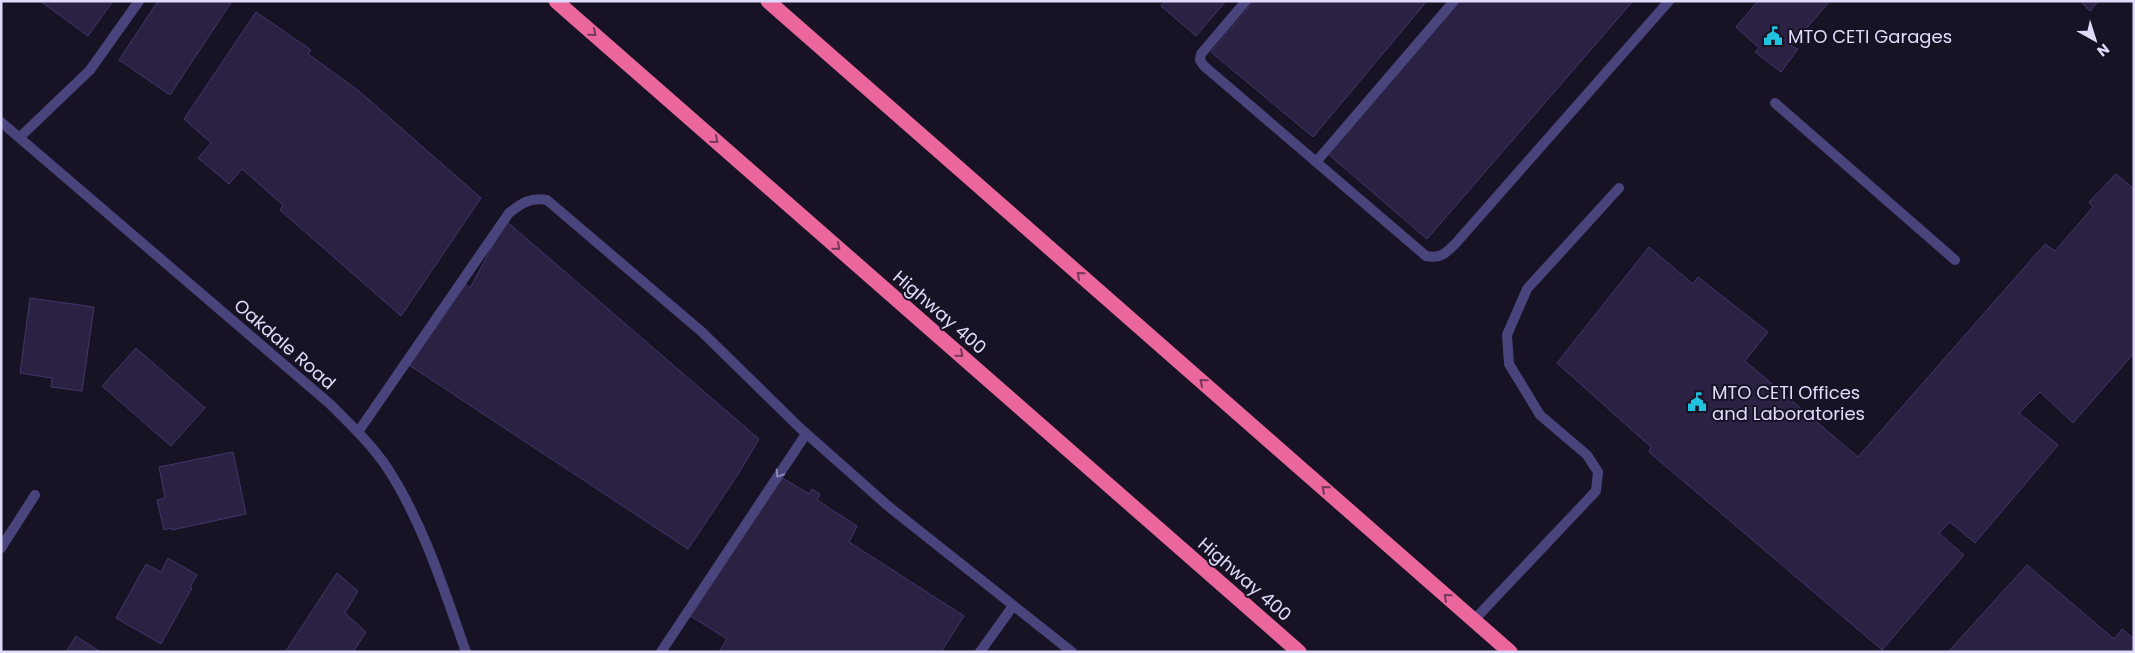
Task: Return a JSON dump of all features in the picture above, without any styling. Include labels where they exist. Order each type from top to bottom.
[{"type":"highway","name":"Highway 400","points":[[556,1],[1299,652]]},
{"type":"highway","points":[[768,1],[1510,652]]},
{"type":"street","points":[[20,137],[90,70],[139,1]]},
{"type":"street","points":[[1246,1],[1202,54],[1200,60],[1204,66],[1426,256],[1436,258],[1446,254],[1669,1]]},
{"type":"street","points":[[1316,162],[1454,1]]},
{"type":"street","points":[[1775,103],[1955,260]]},
{"type":"street","name":"Oakdale Road","points":[[1,122],[322,397],[358,432],[388,469],[414,517],[442,585],[466,652]]},
{"type":"street","points":[[1474,620],[1596,492],[1598,472],[1586,455],[1540,415],[1508,364],[1507,335],[1527,289],[1619,188]]},
{"type":"street","points":[[358,432],[504,220],[525,200],[537,198],[547,200],[702,332],[806,434],[888,506],[1072,652]]},
{"type":"street","points":[[661,652],[806,434]]},
{"type":"street","points":[[1,548],[35,495]]},
{"type":"street","points":[[980,652],[1013,606]]},
{"type":"building","points":[[40,1],[113,1],[88,36]]},
{"type":"building","points":[[158,1],[232,1],[170,95],[119,60]]},
{"type":"building","points":[[1165,1],[1226,1],[1196,36],[1161,6]]},
{"type":"building","points":[[1254,1],[1427,1],[1313,137],[1211,52]]},
{"type":"building","points":[[1458,1],[1633,1],[1427,239],[1327,153]]},
{"type":"building","name":"MTO CETI Garages","points":[[1758,1],[1830,1],[1791,46],[1798,49],[1781,72],[1755,52],[1759,48],[1736,27]]},
{"type":"building","points":[[2080,1],[2099,1],[2090,11]]},
{"type":"building","points":[[256,12],[311,50],[308,54],[359,91],[481,198],[401,316],[280,210],[283,205],[242,169],[229,184],[198,158],[211,143],[184,119]]},
{"type":"building","name":"MTO CETI Offices and Laboratories","points":[[2116,174],[2134,189],[2134,353],[2073,423],[2040,392],[2019,413],[2058,445],[1975,543],[1950,522],[1939,533],[1964,555],[1882,650],[1649,452],[1651,447],[1557,363],[1649,247],[1693,284],[1698,277],[1768,332],[1745,361],[1858,457],[2045,244],[2055,251],[2093,207],[2089,202]]},
{"type":"building","points":[[506,221],[759,439],[688,549],[409,365],[464,284],[470,288]]},
{"type":"building","points":[[30,298],[94,307],[82,391],[51,387],[52,378],[20,373]]},
{"type":"building","points":[[136,348],[205,408],[171,446],[102,386]]},
{"type":"building","points":[[233,452],[246,514],[172,530],[172,528],[164,530],[157,500],[165,498],[159,467]]},
{"type":"building","points":[[779,476],[809,494],[812,489],[820,494],[817,500],[857,526],[849,542],[964,616],[941,652],[719,652],[727,639],[689,615]]},
{"type":"building","points":[[168,558],[197,575],[190,587],[192,588],[161,644],[116,618],[146,564],[161,572]]},
{"type":"building","points":[[2027,565],[2114,639],[2122,629],[2134,639],[2134,652],[1948,652]]},
{"type":"building","points":[[337,573],[358,591],[345,613],[366,632],[353,652],[285,652]]},
{"type":"building","points":[[76,636],[80,639],[101,652],[66,652]]},
{"type":"place","name":"MTO CETI Garages","points":[[1773,36]]},
{"type":"place","name":"MTO CETI Offices and Laboratories","points":[[1697,402]]}]
